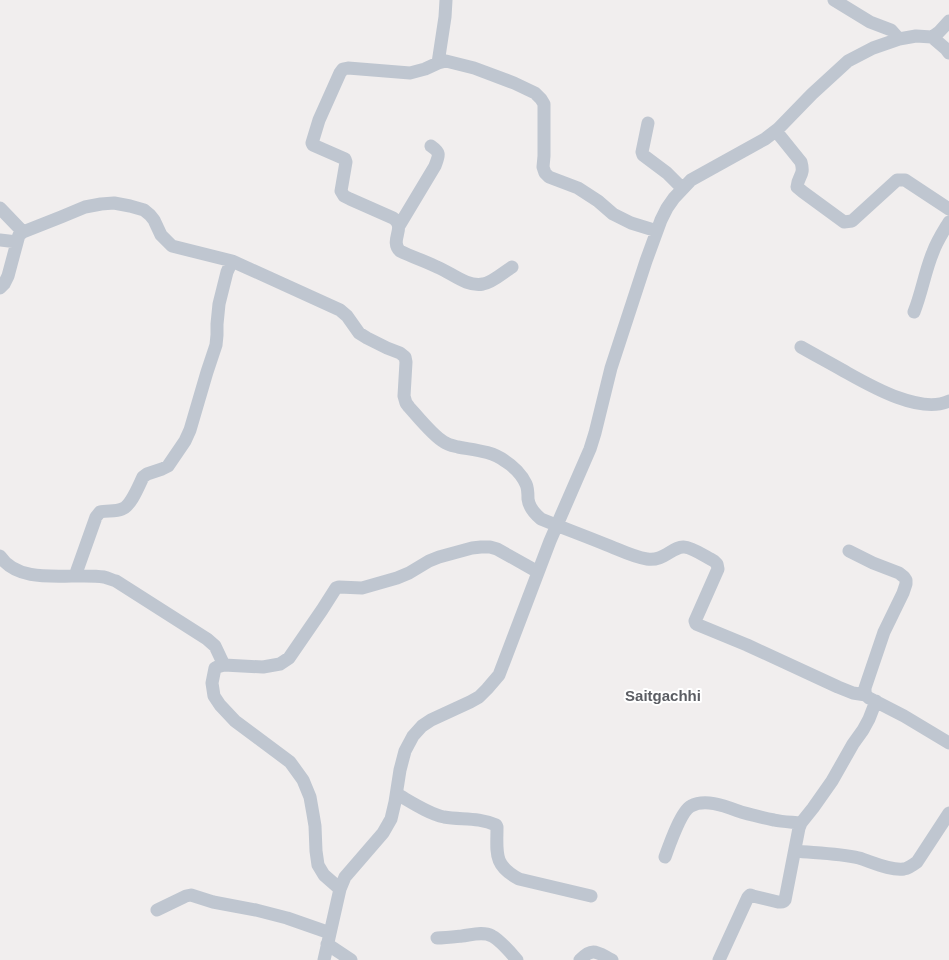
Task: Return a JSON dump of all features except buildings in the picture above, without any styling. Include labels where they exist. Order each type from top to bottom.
[{"type":"street","points":[[438,63],[446,0]]},
{"type":"street","points":[[834,0],[870,22],[891,30],[899,39]]},
{"type":"street","points":[[932,38],[949,21]]},
{"type":"street","points":[[324,960],[340,889],[345,877],[383,833],[391,819],[405,751],[413,736],[422,726],[431,720],[479,697],[499,675],[538,572],[590,449],[611,368],[657,231],[667,208],[682,188],[691,180],[765,139],[776,131],[812,94],[848,61],[873,48],[899,39],[916,36],[932,38],[949,53]]},
{"type":"street","points":[[399,226],[393,218],[344,196],[341,191],[346,162],[345,159],[312,143],[319,120],[343,69],[348,68],[410,73],[425,70],[438,63],[446,61],[474,68],[514,83],[535,93],[541,98],[544,104],[543,167],[545,173],[549,177],[578,188],[598,201],[613,214],[631,223],[657,231]]},
{"type":"street","points":[[648,123],[642,152],[643,155],[667,173],[682,188]]},
{"type":"street","points":[[776,131],[801,162],[802,173],[798,180],[798,187],[844,222],[852,221],[898,180],[905,180],[949,209]]},
{"type":"street","points":[[431,146],[438,151],[439,155],[435,166],[399,226],[396,244],[397,248],[400,251],[439,267],[460,280],[479,285],[485,284],[512,267]]},
{"type":"street","points":[[0,240],[20,237],[85,207],[114,203],[130,206],[144,210],[150,215],[161,234],[172,246],[232,261],[340,310],[347,316],[359,332],[367,338],[405,357],[404,396],[406,403],[434,434],[443,442],[450,445],[489,452],[506,461],[525,482],[528,501],[537,516],[541,519],[631,555],[647,559],[653,560],[659,558],[684,546],[692,549],[717,564],[718,568],[695,621],[696,624],[747,645],[838,687],[871,698]]},
{"type":"street","points":[[0,208],[20,237]]},
{"type":"street","points":[[914,312],[919,300],[932,253],[949,222]]},
{"type":"street","points":[[0,288],[8,276],[20,237]]},
{"type":"street","points":[[75,576],[96,517],[100,512],[123,509],[127,506],[143,477],[168,466],[185,441],[190,430],[216,344],[219,304],[227,272],[232,261]]},
{"type":"street","points":[[801,347],[891,396],[923,404],[936,405],[949,401]]},
{"type":"street","points":[[340,889],[324,875],[318,865],[315,826],[310,797],[303,780],[290,762],[261,742],[235,721],[220,705],[214,696],[212,683],[215,668],[224,665],[264,667],[280,664],[289,658],[336,588],[342,586],[362,588],[397,578],[439,557],[481,547],[490,547],[538,572]]},
{"type":"street","points":[[848,551],[899,573],[906,580],[903,593],[884,632],[865,688],[865,693],[871,698],[949,743]]},
{"type":"street","points":[[0,556],[4,562],[25,573],[52,577],[105,577],[116,581],[207,639],[215,646],[224,665]]},
{"type":"street","points":[[719,960],[750,895],[778,902],[784,902],[799,828],[832,781],[853,744],[863,730],[869,719],[871,698]]},
{"type":"street","points":[[397,794],[430,812],[444,817],[473,819],[496,825],[497,854],[499,862],[510,875],[519,879],[591,896]]},
{"type":"street","points":[[665,857],[675,829],[687,809],[691,806],[699,804],[711,803],[723,805],[775,821],[802,823]]},
{"type":"street","points":[[795,850],[859,858],[879,865],[904,869],[917,862],[949,813]]},
{"type":"street","points":[[157,910],[191,895],[213,902],[256,910],[287,918],[329,938],[351,960]]},
{"type":"street","points":[[437,938],[476,934],[492,935],[517,960]]},
{"type":"street","points":[[580,960],[587,954],[595,952],[612,960]]},
{"type":"district","name":"Saitgachhi","points":[[663,695]]}]
